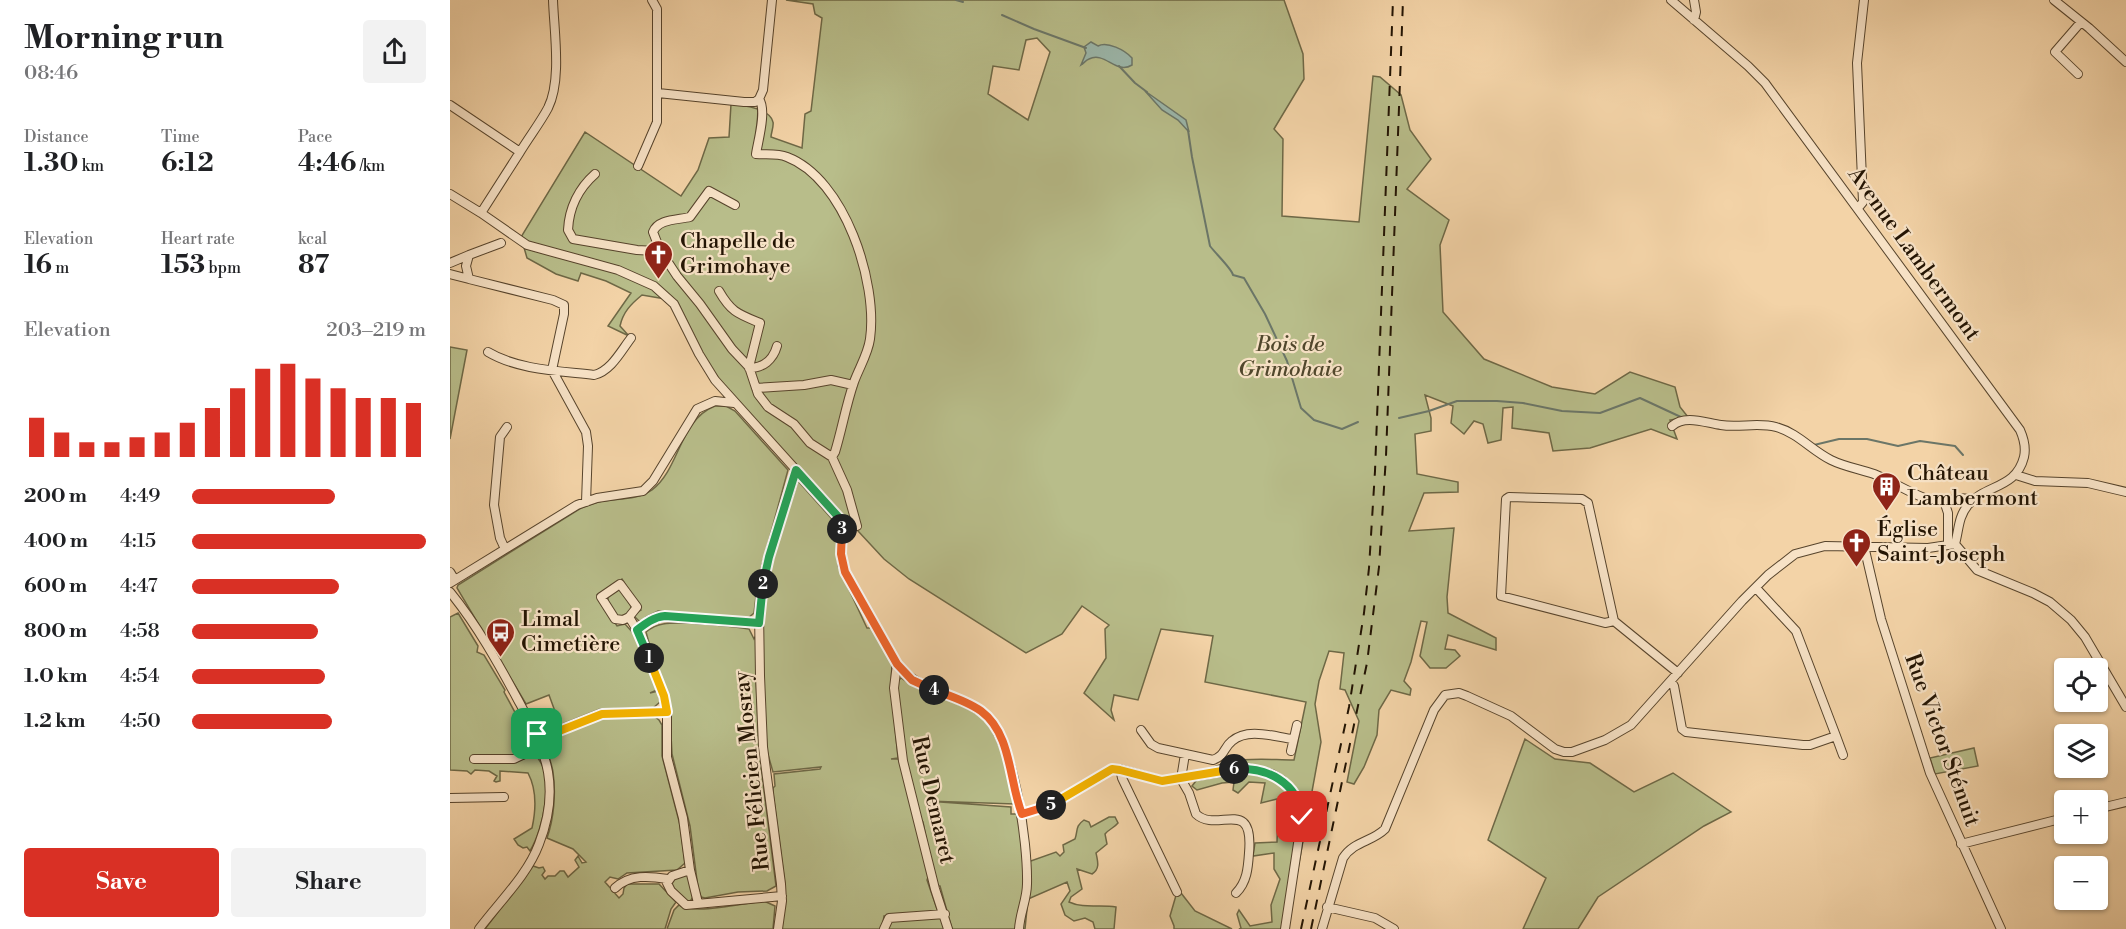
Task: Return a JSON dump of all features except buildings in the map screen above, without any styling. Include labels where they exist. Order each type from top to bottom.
[{"type":"street","points":[[481,213],[548,107],[553,95],[556,79],[553,0]]},
{"type":"street","points":[[638,166],[657,122],[657,9],[652,0]]},
{"type":"street","points":[[658,93],[744,102],[755,102],[759,99],[763,90],[772,0]]},
{"type":"street","name":"Avenue Lambermont","points":[[1671,0],[1765,83],[2020,430],[2024,441],[2024,453],[2016,475]]},
{"type":"street","points":[[1694,0],[1696,12],[1694,20]]},
{"type":"street","points":[[1858,208],[1863,202],[1857,63],[1864,0]]},
{"type":"street","points":[[2054,0],[2126,62]]},
{"type":"street","points":[[2078,74],[2055,52],[2081,22]]},
{"type":"street","points":[[759,99],[762,103],[762,111],[756,154],[789,158],[818,179],[849,223],[860,250],[868,288],[870,339],[853,385],[838,443],[832,457]]},
{"type":"street","points":[[450,105],[520,152]]},
{"type":"street","points":[[595,174],[582,186],[568,222],[573,239],[656,251],[663,255]]},
{"type":"street","points":[[735,205],[709,191],[690,217],[658,225],[653,232],[663,255],[677,276],[749,368],[764,403],[790,421],[810,443],[832,457],[847,490],[857,526]]},
{"type":"street","points":[[450,194],[519,241],[536,248],[618,270],[654,286],[674,304],[699,354],[721,388],[843,522],[841,554],[845,572],[897,664],[917,683],[972,706],[990,720],[1003,744],[1022,814],[1027,886],[1019,929]]},
{"type":"street","points":[[501,243],[505,231]]},
{"type":"street","points":[[450,263],[501,243],[519,241]]},
{"type":"street","points":[[469,255],[466,266],[469,279]]},
{"type":"street","points":[[450,274],[553,300],[564,305],[552,370],[586,432],[588,446],[586,502]]},
{"type":"street","points":[[719,291],[735,314],[760,323],[749,368]]},
{"type":"street","points":[[488,352],[497,359],[552,370],[594,375],[601,374],[609,367],[631,338]]},
{"type":"street","points":[[749,368],[765,364],[774,355],[777,346]]},
{"type":"street","points":[[756,388],[804,385],[831,380],[853,385]]},
{"type":"street","points":[[714,400],[721,388]]},
{"type":"street","points":[[450,572],[452,581],[577,505],[597,498],[643,490],[653,481],[693,414],[704,404],[714,400],[734,403]]},
{"type":"street","points":[[1672,426],[1676,423],[1696,420],[1720,425],[1776,427],[1803,440],[1832,460],[1873,474],[1934,501],[1958,497],[1972,501]]},
{"type":"street","points":[[505,549],[500,538],[494,505],[500,437],[507,427]]},
{"type":"street","name":"Rue Félicien Mosray","points":[[778,929],[782,896],[763,747],[759,623],[766,566],[796,470]]},
{"type":"street","points":[[1951,544],[1967,506],[2016,475],[2035,481],[2078,482],[2126,492]]},
{"type":"street","points":[[1614,621],[1605,623],[1501,596],[1506,499],[1582,499],[1588,503],[1614,621],[1678,673]]},
{"type":"street","points":[[1944,501],[1948,513],[1951,544],[1977,570],[2033,592],[2050,602],[2071,620],[2085,637],[2126,707]]},
{"type":"street","points":[[1322,929],[1343,858],[1348,849],[1380,834],[1390,821],[1434,710],[1445,695],[1459,693],[1475,700],[1517,720],[1555,749],[1572,752],[1605,740],[1631,725],[1756,588],[1784,561],[1801,552],[1825,546],[1928,548],[1951,544]]},
{"type":"street","name":"Rue Victor Sténuit","points":[[1864,546],[1881,619],[1932,779],[1961,844],[2054,821]]},
{"type":"street","points":[[620,584],[637,607],[629,617],[623,620],[615,619],[601,597],[620,584]]},
{"type":"street","points":[[1756,588],[1796,631],[1843,755]]},
{"type":"street","points":[[450,592],[464,609],[511,686],[540,742],[550,789],[546,822],[539,845],[524,872],[478,929]]},
{"type":"street","points":[[629,617],[637,630],[664,696],[667,712],[668,757],[685,828],[690,870],[698,903]]},
{"type":"street","points":[[637,630],[650,621],[662,617],[759,623]]},
{"type":"street","name":"Rue Demaret","points":[[897,664],[894,678],[896,715],[904,763],[935,889],[948,929]]},
{"type":"street","points":[[894,678],[903,672]]},
{"type":"street","points":[[1671,681],[1684,731],[1807,746],[1836,736]]},
{"type":"street","points":[[474,759],[514,759],[540,742],[602,714],[667,712]]},
{"type":"street","points":[[1292,751],[1297,725]]},
{"type":"street","points":[[1141,730],[1151,744],[1158,748],[1213,760],[1221,757],[1228,744],[1240,735],[1293,739]]},
{"type":"street","points":[[1185,754],[1181,778],[1199,818],[1238,820],[1245,824],[1248,830],[1250,846],[1248,867],[1243,885],[1236,893]]},
{"type":"street","points":[[1022,814],[1047,807],[1109,770],[1120,770],[1155,780],[1234,769],[1259,770],[1282,780],[1297,798],[1301,808],[1302,827],[1285,929]]},
{"type":"street","points":[[1120,770],[1177,892]]},
{"type":"street","points":[[450,798],[504,796]]},
{"type":"street","points":[[2108,806],[2126,801]]},
{"type":"street","points":[[1961,844],[2001,929]]},
{"type":"street","points":[[615,888],[623,880],[630,878],[668,879],[690,870]]},
{"type":"street","points":[[668,879],[669,887],[683,904],[688,905],[782,896]]},
{"type":"street","points":[[1327,907],[1374,918],[1394,929]]},
{"type":"street","points":[[884,929],[889,918],[945,914]]},
{"type":"green space","name":"Bois de Grimohaie","points":[[786,0],[1284,0],[1303,54],[1304,79],[1274,129],[1283,139],[1282,216],[1359,222],[1373,76],[1380,77],[1401,95],[1410,130],[1431,159],[1407,189],[1449,220],[1440,245],[1443,312],[1484,359],[1552,387],[1595,394],[1630,372],[1675,387],[1680,407],[1688,417],[1670,420],[1677,439],[1651,429],[1590,448],[1553,451],[1549,433],[1512,428],[1513,407],[1503,408],[1501,440],[1488,443],[1483,424],[1474,421],[1464,434],[1451,423],[1453,406],[1425,395],[1431,418],[1431,431],[1415,434],[1417,474],[1458,482],[1458,492],[1424,493],[1409,531],[1454,528],[1447,597],[1448,613],[1496,638],[1496,650],[1448,635],[1445,649],[1455,650],[1460,656],[1446,668],[1430,668],[1420,656],[1427,622],[1421,621],[1404,681],[1411,689],[1410,695],[1391,690],[1379,710],[1377,735],[1364,767],[1354,784],[1347,782],[1359,721],[1345,690],[1340,689],[1344,653],[1329,651],[1319,681],[1315,704],[1321,742],[1287,929],[1239,929],[1241,928],[1237,914],[1239,910],[1250,926],[1272,922],[1271,905],[1280,879],[1274,869],[1274,853],[1253,856],[1255,843],[1277,842],[1277,799],[1261,803],[1265,783],[1249,782],[1238,793],[1233,790],[1234,782],[1197,790],[1192,786],[1202,775],[1225,763],[1252,759],[1294,760],[1306,702],[1205,682],[1213,636],[1161,629],[1138,700],[1114,695],[1111,710],[1114,720],[1084,693],[1106,658],[1105,629],[1109,625],[1082,606],[1062,634],[1026,653],[909,579],[884,559],[729,392],[708,364],[677,301],[642,295],[628,309],[621,321],[620,326],[629,336],[608,326],[631,293],[606,281],[581,273],[578,281],[556,274],[527,258],[521,237],[585,132],[681,196],[698,170],[709,138],[729,137],[731,104],[755,108],[767,113],[773,122],[771,137],[802,148],[805,114],[811,111],[822,18],[815,14],[813,4]],"holes":[[[1037,38],[1050,52],[1028,120],[988,94],[993,66],[1019,70],[1026,40]]]},
{"type":"green space","points":[[450,347],[467,350],[450,439]]},
{"type":"green space","points":[[715,406],[726,406],[735,411],[788,470],[758,580],[754,613],[748,618],[658,611],[646,617],[646,621],[639,621],[633,615],[641,610],[622,579],[597,595],[617,626],[625,624],[634,634],[657,690],[650,693],[658,691],[660,702],[653,708],[600,709],[560,725],[549,695],[526,704],[457,588],[458,585],[581,508],[598,502],[639,496],[652,490],[669,470],[694,422]]},
{"type":"green space","points":[[798,481],[832,519],[835,526],[838,566],[867,628],[872,628],[892,663],[891,686],[898,758],[891,759],[898,759],[901,765],[906,760],[897,682],[901,678],[917,688],[968,708],[989,726],[1002,750],[1015,804],[926,801],[1011,807],[1011,814],[1016,814],[1019,820],[1028,862],[1056,852],[1060,856],[1064,852],[1063,845],[1075,839],[1078,827],[1084,820],[1089,822],[1091,827],[1109,817],[1115,817],[1118,823],[1105,834],[1107,844],[1096,853],[1098,862],[1096,870],[1092,874],[1077,869],[1082,889],[1071,897],[1069,902],[1080,905],[1116,907],[1114,929],[1095,929],[1093,922],[1085,918],[1074,921],[1065,915],[1061,904],[1070,891],[1067,882],[1028,899],[1025,929],[952,929],[940,886],[937,886],[933,875],[923,822],[919,822],[929,875],[927,880],[938,912],[884,916],[882,929],[782,929],[785,885],[773,793],[774,774],[820,769],[821,767],[773,772],[767,751],[763,679],[756,676],[759,750],[776,886],[767,891],[701,897],[690,826],[672,754],[669,697],[646,632],[663,624],[706,624],[749,629],[754,639],[757,634],[770,557],[773,556]]},
{"type":"green space","points":[[621,590],[631,606],[630,614],[622,617],[616,615],[608,602],[608,595]]},
{"type":"green space","points":[[458,613],[478,646],[477,652],[484,655],[505,690],[533,746],[512,757],[514,762],[535,755],[545,775],[543,816],[530,851],[527,847],[523,848],[518,845],[514,839],[532,828],[535,800],[528,773],[500,771],[500,781],[496,782],[494,781],[497,776],[489,771],[475,770],[471,774],[467,771],[450,770],[450,617]]},
{"type":"green space","points":[[612,717],[655,717],[662,725],[662,756],[680,825],[685,863],[677,870],[627,873],[618,879],[610,877],[605,882],[619,898],[627,884],[659,884],[676,902],[671,909],[665,929],[485,929],[533,866],[543,867],[545,871],[542,875],[545,879],[548,876],[555,876],[560,871],[564,871],[568,877],[579,867],[575,860],[578,856],[582,863],[586,862],[573,849],[547,838],[553,814],[554,797],[554,780],[548,744],[554,737]]},
{"type":"green space","points":[[1525,739],[1555,759],[1590,763],[1634,792],[1673,773],[1731,812],[1704,826],[1598,897],[1578,929],[1523,929],[1546,878],[1488,840]]},
{"type":"green space","points":[[1974,748],[1978,766],[1935,774],[1930,758]]},
{"type":"green space","points":[[689,876],[693,897],[689,903],[673,890],[671,884],[674,879]]},
{"type":"green space","points":[[1177,892],[1181,893],[1195,911],[1232,929],[1174,929],[1170,916]]},
{"type":"green space","points":[[764,901],[775,906],[773,929],[667,929],[674,910],[679,905],[686,908],[708,909]]},
{"type":"green space","points":[[942,917],[945,929],[886,929],[892,921]]},
{"type":"shaded area","points":[[1091,42],[1098,46],[1111,45],[1121,49],[1132,58],[1132,65],[1121,67],[1095,57],[1081,65],[1086,53],[1084,47]]},
{"type":"shaded area","points":[[1145,91],[1186,120],[1189,132],[1178,120],[1162,110]]},
{"type":"waterway","points":[[956,0],[963,2]]},
{"type":"waterway","points":[[1002,15],[1086,48]]},
{"type":"waterway","points":[[1119,66],[1147,92]]},
{"type":"waterway","points":[[1188,130],[1210,246],[1233,275],[1244,278],[1265,314],[1287,361],[1301,408],[1314,420],[1342,429],[1358,422]]},
{"type":"waterway","points":[[1399,418],[1457,401],[1523,403],[1562,411],[1600,413],[1640,398],[1683,418]]},
{"type":"waterway","points":[[1814,445],[1839,439],[1867,439],[1898,446],[1920,441],[1955,446],[1963,455]]},
{"type":"railway","points":[[1301,929],[1349,707],[1369,568],[1375,471],[1393,0]]},
{"type":"railway","points":[[1311,929],[1367,663],[1379,567],[1386,456],[1403,0]]},
{"type":"place","name":"Chapelle de Grimohaye","points":[[659,280]]},
{"type":"place","name":"Château Lambermont","points":[[1886,512]]},
{"type":"place","name":"Église Saint-Joseph","points":[[1856,568]]},
{"type":"place","name":"Limal Cimetière","points":[[500,658]]},
{"type":"route","points":[[537,734],[539,739],[607,712],[667,712],[664,696],[637,630],[650,621],[665,616],[759,623],[766,566],[796,470],[843,522],[841,554],[845,572],[905,675],[917,683],[972,706],[983,713],[997,729],[1022,814],[1054,804],[1112,769],[1162,781],[1248,768],[1272,774],[1282,780],[1297,798],[1302,817]]}]
